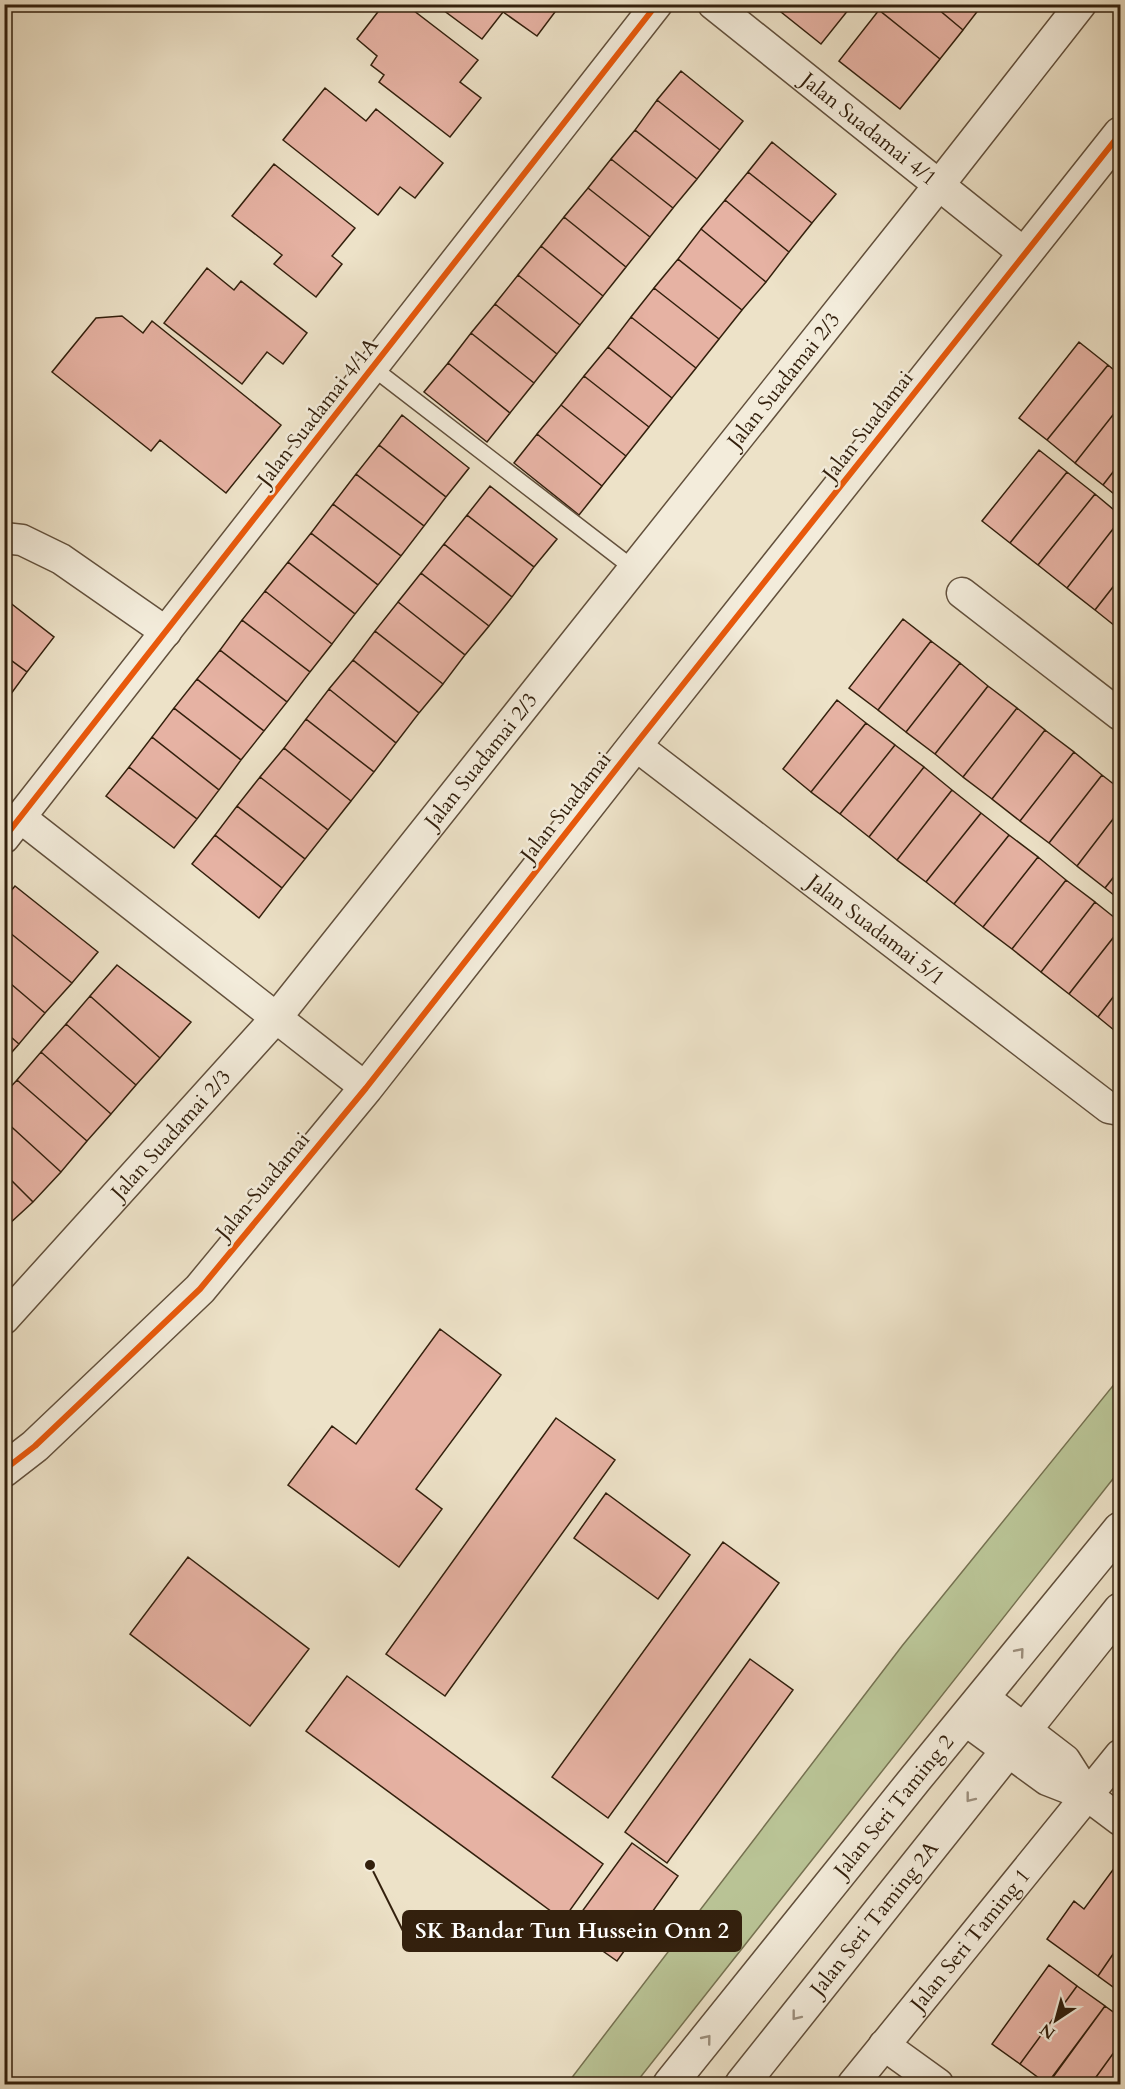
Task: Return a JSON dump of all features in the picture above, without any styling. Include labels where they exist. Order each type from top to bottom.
[{"type":"street","name":"Jalan Suadamai 4/1A","points":[[13,828],[657,4]]},
{"type":"street","name":"Jalan Suadamai 4/1","points":[[713,4],[1025,254]]},
{"type":"street","name":"Jalan Suadamai 2/3","points":[[4,1319],[276,1018],[1081,4]]},
{"type":"street","name":"Jalan Suadamai","points":[[4,1470],[35,1446],[200,1289],[366,1088],[1120,134]]},
{"type":"street","points":[[4,538],[22,540],[61,559],[166,632]]},
{"type":"street","points":[[962,593],[1120,715]]},
{"type":"street","name":"Jalan Suadamai 5/1","points":[[635,745],[1109,1108],[1120,1110]]},
{"type":"street","points":[[13,828],[276,1018],[366,1088]]},
{"type":"street","name":"Jalan Seri Taming 2","points":[[670,2085],[916,1778],[1120,1529]]},
{"type":"street","points":[[1015,1740],[1120,1610]]},
{"type":"street","points":[[974,1708],[1015,1740],[1047,1780],[1088,1796],[1120,1820]]},
{"type":"street","name":"Jalan Seri Taming 2A","points":[[742,2085],[1015,1740]]},
{"type":"street","name":"Jalan Seri Taming 1","points":[[853,2085],[1120,1755]]},
{"type":"street","points":[[884,2045],[938,2085]]},
{"type":"lane","points":[[373,368],[634,568]]},
{"type":"green space","points":[[1120,1377],[1120,1470],[635,2084],[567,2084],[902,1646]]},
{"type":"building","points":[[384,4],[405,4],[478,60],[460,82],[481,98],[450,137],[379,82],[384,75],[371,65],[377,56],[357,39]]},
{"type":"building","points":[[435,4],[561,4],[537,36],[503,12],[482,39]]},
{"type":"building","points":[[771,4],[853,4],[821,44]]},
{"type":"building","points":[[883,4],[932,4],[963,30],[940,59],[879,10]]},
{"type":"building","points":[[932,4],[983,4],[963,30]]},
{"type":"building","points":[[879,10],[940,59],[900,109],[839,61]]},
{"type":"building","points":[[681,71],[743,121],[720,150],[657,100]]},
{"type":"building","points":[[325,88],[366,121],[376,109],[443,163],[415,198],[400,187],[378,215],[283,140]]},
{"type":"building","points":[[657,100],[720,150],[697,179],[635,130]]},
{"type":"building","points":[[635,130],[697,179],[673,208],[611,159]]},
{"type":"building","points":[[772,142],[836,194],[812,223],[748,172]]},
{"type":"building","points":[[611,159],[673,208],[650,237],[588,188]]},
{"type":"building","points":[[274,164],[355,228],[332,256],[342,264],[316,297],[274,264],[282,255],[232,216]]},
{"type":"building","points":[[748,172],[812,223],[789,252],[725,200]]},
{"type":"building","points":[[588,188],[650,237],[626,267],[564,217]]},
{"type":"building","points":[[725,200],[789,252],[766,282],[701,229]]},
{"type":"building","points":[[564,217],[626,267],[603,296],[541,246]]},
{"type":"building","points":[[701,229],[766,282],[742,310],[678,259]]},
{"type":"building","points":[[541,246],[603,296],[580,325],[518,275]]},
{"type":"building","points":[[678,259],[742,310],[719,339],[654,288]]},
{"type":"building","points":[[207,268],[234,290],[241,281],[307,333],[283,364],[267,352],[242,384],[164,323]]},
{"type":"building","points":[[518,275],[580,325],[557,354],[495,304]]},
{"type":"building","points":[[654,288],[719,339],[696,368],[631,317]]},
{"type":"building","points":[[495,304],[557,354],[534,383],[471,333]]},
{"type":"building","points":[[122,316],[143,333],[152,321],[281,425],[226,493],[160,440],[151,451],[52,372],[96,318]]},
{"type":"building","points":[[631,317],[696,368],[672,398],[608,347]]},
{"type":"building","points":[[471,333],[534,383],[510,413],[448,363]]},
{"type":"building","points":[[1079,342],[1108,365],[1047,440],[1019,418]]},
{"type":"building","points":[[608,347],[672,398],[649,427],[584,376]]},
{"type":"building","points":[[448,363],[510,413],[487,442],[424,392]]},
{"type":"building","points":[[1108,365],[1120,375],[1120,406],[1075,463],[1047,440]]},
{"type":"building","points":[[584,376],[649,427],[626,456],[561,405]]},
{"type":"building","points":[[561,405],[626,456],[602,486],[537,434]]},
{"type":"building","points":[[1120,406],[1120,463],[1103,485],[1075,463]]},
{"type":"building","points":[[402,415],[469,468],[446,497],[379,445]]},
{"type":"building","points":[[537,434],[602,486],[579,515],[514,463]]},
{"type":"building","points":[[379,445],[446,497],[424,526],[356,474]]},
{"type":"building","points":[[1039,450],[1067,472],[1010,543],[982,521]]},
{"type":"building","points":[[1120,463],[1120,499],[1103,485]]},
{"type":"building","points":[[1067,472],[1095,494],[1038,565],[1010,543]]},
{"type":"building","points":[[356,474],[424,526],[401,556],[333,504]]},
{"type":"building","points":[[490,486],[557,539],[534,567],[467,515]]},
{"type":"building","points":[[1095,494],[1120,515],[1120,520],[1067,588],[1038,565]]},
{"type":"building","points":[[333,504],[401,556],[378,585],[311,533]]},
{"type":"building","points":[[467,515],[534,567],[512,597],[444,544]]},
{"type":"building","points":[[1120,520],[1120,578],[1095,610],[1067,588]]},
{"type":"building","points":[[311,533],[378,585],[355,614],[288,562]]},
{"type":"building","points":[[444,544],[512,597],[489,626],[421,573]]},
{"type":"building","points":[[288,562],[355,614],[332,644],[265,591]]},
{"type":"building","points":[[421,573],[489,626],[465,655],[398,602]]},
{"type":"building","points":[[1120,578],[1120,630],[1095,610]]},
{"type":"building","points":[[265,591],[332,644],[310,672],[242,620]]},
{"type":"building","points":[[4,598],[54,637],[27,672],[4,655]]},
{"type":"building","points":[[398,602],[465,655],[443,684],[375,631]]},
{"type":"building","points":[[903,619],[931,641],[878,710],[849,688]]},
{"type":"building","points":[[242,620],[310,672],[287,702],[220,650]]},
{"type":"building","points":[[375,631],[443,684],[419,713],[353,660]]},
{"type":"building","points":[[931,641],[960,663],[906,732],[878,710]]},
{"type":"building","points":[[220,650],[287,702],[264,731],[197,679]]},
{"type":"building","points":[[4,655],[27,672],[5,702],[4,702]]},
{"type":"building","points":[[353,660],[419,713],[396,743],[329,689]]},
{"type":"building","points":[[960,663],[988,686],[935,754],[906,732]]},
{"type":"building","points":[[197,679],[264,731],[241,760],[174,708]]},
{"type":"building","points":[[988,686],[1017,708],[963,777],[935,754]]},
{"type":"building","points":[[329,689],[396,743],[374,772],[306,719]]},
{"type":"building","points":[[837,700],[866,723],[811,792],[783,769]]},
{"type":"building","points":[[174,708],[241,760],[219,790],[152,737]]},
{"type":"building","points":[[1017,708],[1045,730],[992,799],[963,777]]},
{"type":"building","points":[[306,719],[374,772],[351,801],[284,748]]},
{"type":"building","points":[[866,723],[895,745],[840,814],[811,792]]},
{"type":"building","points":[[1045,730],[1074,752],[1020,821],[992,799]]},
{"type":"building","points":[[152,737],[219,790],[197,819],[129,767]]},
{"type":"building","points":[[895,745],[924,767],[869,837],[840,814]]},
{"type":"building","points":[[284,748],[351,801],[328,830],[260,777]]},
{"type":"building","points":[[1074,752],[1102,775],[1049,843],[1020,821]]},
{"type":"building","points":[[129,767],[197,819],[174,848],[106,796]]},
{"type":"building","points":[[924,767],[952,790],[897,860],[869,837]]},
{"type":"building","points":[[1102,775],[1120,789],[1120,810],[1077,866],[1049,843]]},
{"type":"building","points":[[260,777],[328,830],[305,859],[237,806]]},
{"type":"building","points":[[952,790],[981,813],[926,882],[897,860]]},
{"type":"building","points":[[237,806],[305,859],[282,888],[215,835]]},
{"type":"building","points":[[1120,810],[1120,869],[1105,888],[1077,866]]},
{"type":"building","points":[[981,813],[1009,835],[954,904],[926,882]]},
{"type":"building","points":[[215,835],[282,888],[259,918],[192,864]]},
{"type":"building","points":[[1009,835],[1038,857],[983,927],[954,904]]},
{"type":"building","points":[[1038,857],[1066,880],[1012,949],[983,927]]},
{"type":"building","points":[[1120,869],[1120,900],[1105,888]]},
{"type":"building","points":[[1066,880],[1095,902],[1041,972],[1012,949]]},
{"type":"building","points":[[15,886],[98,952],[72,983],[4,928],[4,899]]},
{"type":"building","points":[[1095,902],[1120,922],[1120,929],[1069,994],[1041,972]]},
{"type":"building","points":[[4,928],[72,983],[45,1013],[4,978]]},
{"type":"building","points":[[1120,929],[1120,988],[1098,1017],[1069,994]]},
{"type":"building","points":[[117,965],[191,1022],[160,1058],[90,996]]},
{"type":"building","points":[[4,978],[45,1013],[19,1044],[4,1031]]},
{"type":"building","points":[[1120,988],[1120,1035],[1098,1017]]},
{"type":"building","points":[[90,996],[160,1058],[136,1085],[66,1024]]},
{"type":"building","points":[[66,1024],[136,1085],[111,1114],[41,1052]]},
{"type":"building","points":[[4,1031],[19,1044],[4,1061]]},
{"type":"building","points":[[41,1052],[111,1114],[87,1141],[17,1080]]},
{"type":"building","points":[[17,1080],[87,1141],[61,1172],[4,1120],[4,1094]]},
{"type":"building","points":[[4,1120],[61,1172],[33,1202],[4,1173]]},
{"type":"building","points":[[4,1173],[33,1202],[9,1224],[4,1220]]},
{"type":"building","points":[[440,1329],[501,1375],[416,1489],[442,1509],[399,1567],[288,1485],[332,1426],[356,1444]]},
{"type":"building","points":[[556,1418],[615,1460],[445,1696],[386,1654]]},
{"type":"building","points":[[606,1493],[690,1555],[658,1599],[574,1538]]},
{"type":"building","points":[[723,1542],[779,1583],[608,1818],[552,1777]]},
{"type":"building","points":[[188,1557],[309,1649],[250,1726],[130,1634]]},
{"type":"building","points":[[750,1659],[793,1690],[667,1863],[625,1832]]},
{"type":"building","points":[[347,1676],[603,1864],[563,1920],[306,1731]]},
{"type":"building","points":[[632,1843],[678,1876],[617,1961],[570,1928]]},
{"type":"building","points":[[1115,1867],[1120,1871],[1120,1944],[1098,1976],[1047,1939],[1074,1901],[1084,1909]]},
{"type":"building","points":[[1120,1944],[1120,1992],[1098,1976]]},
{"type":"building","points":[[1049,1965],[1077,1986],[1020,2064],[992,2044]]},
{"type":"building","points":[[1077,1986],[1105,2006],[1047,2084],[1020,2064]]},
{"type":"building","points":[[1105,2006],[1120,2017],[1120,2044],[1091,2084],[1048,2084]]},
{"type":"building","points":[[1120,2044],[1120,2084],[1091,2084]]},
{"type":"cycle path","points":[[4,838],[657,4]]},
{"type":"cycle path","points":[[4,1470],[35,1446],[200,1289],[366,1088],[1120,134]]},
{"type":"place","name":"SK Bandar Tun Hussein Onn 2","points":[[370,1865]]}]
